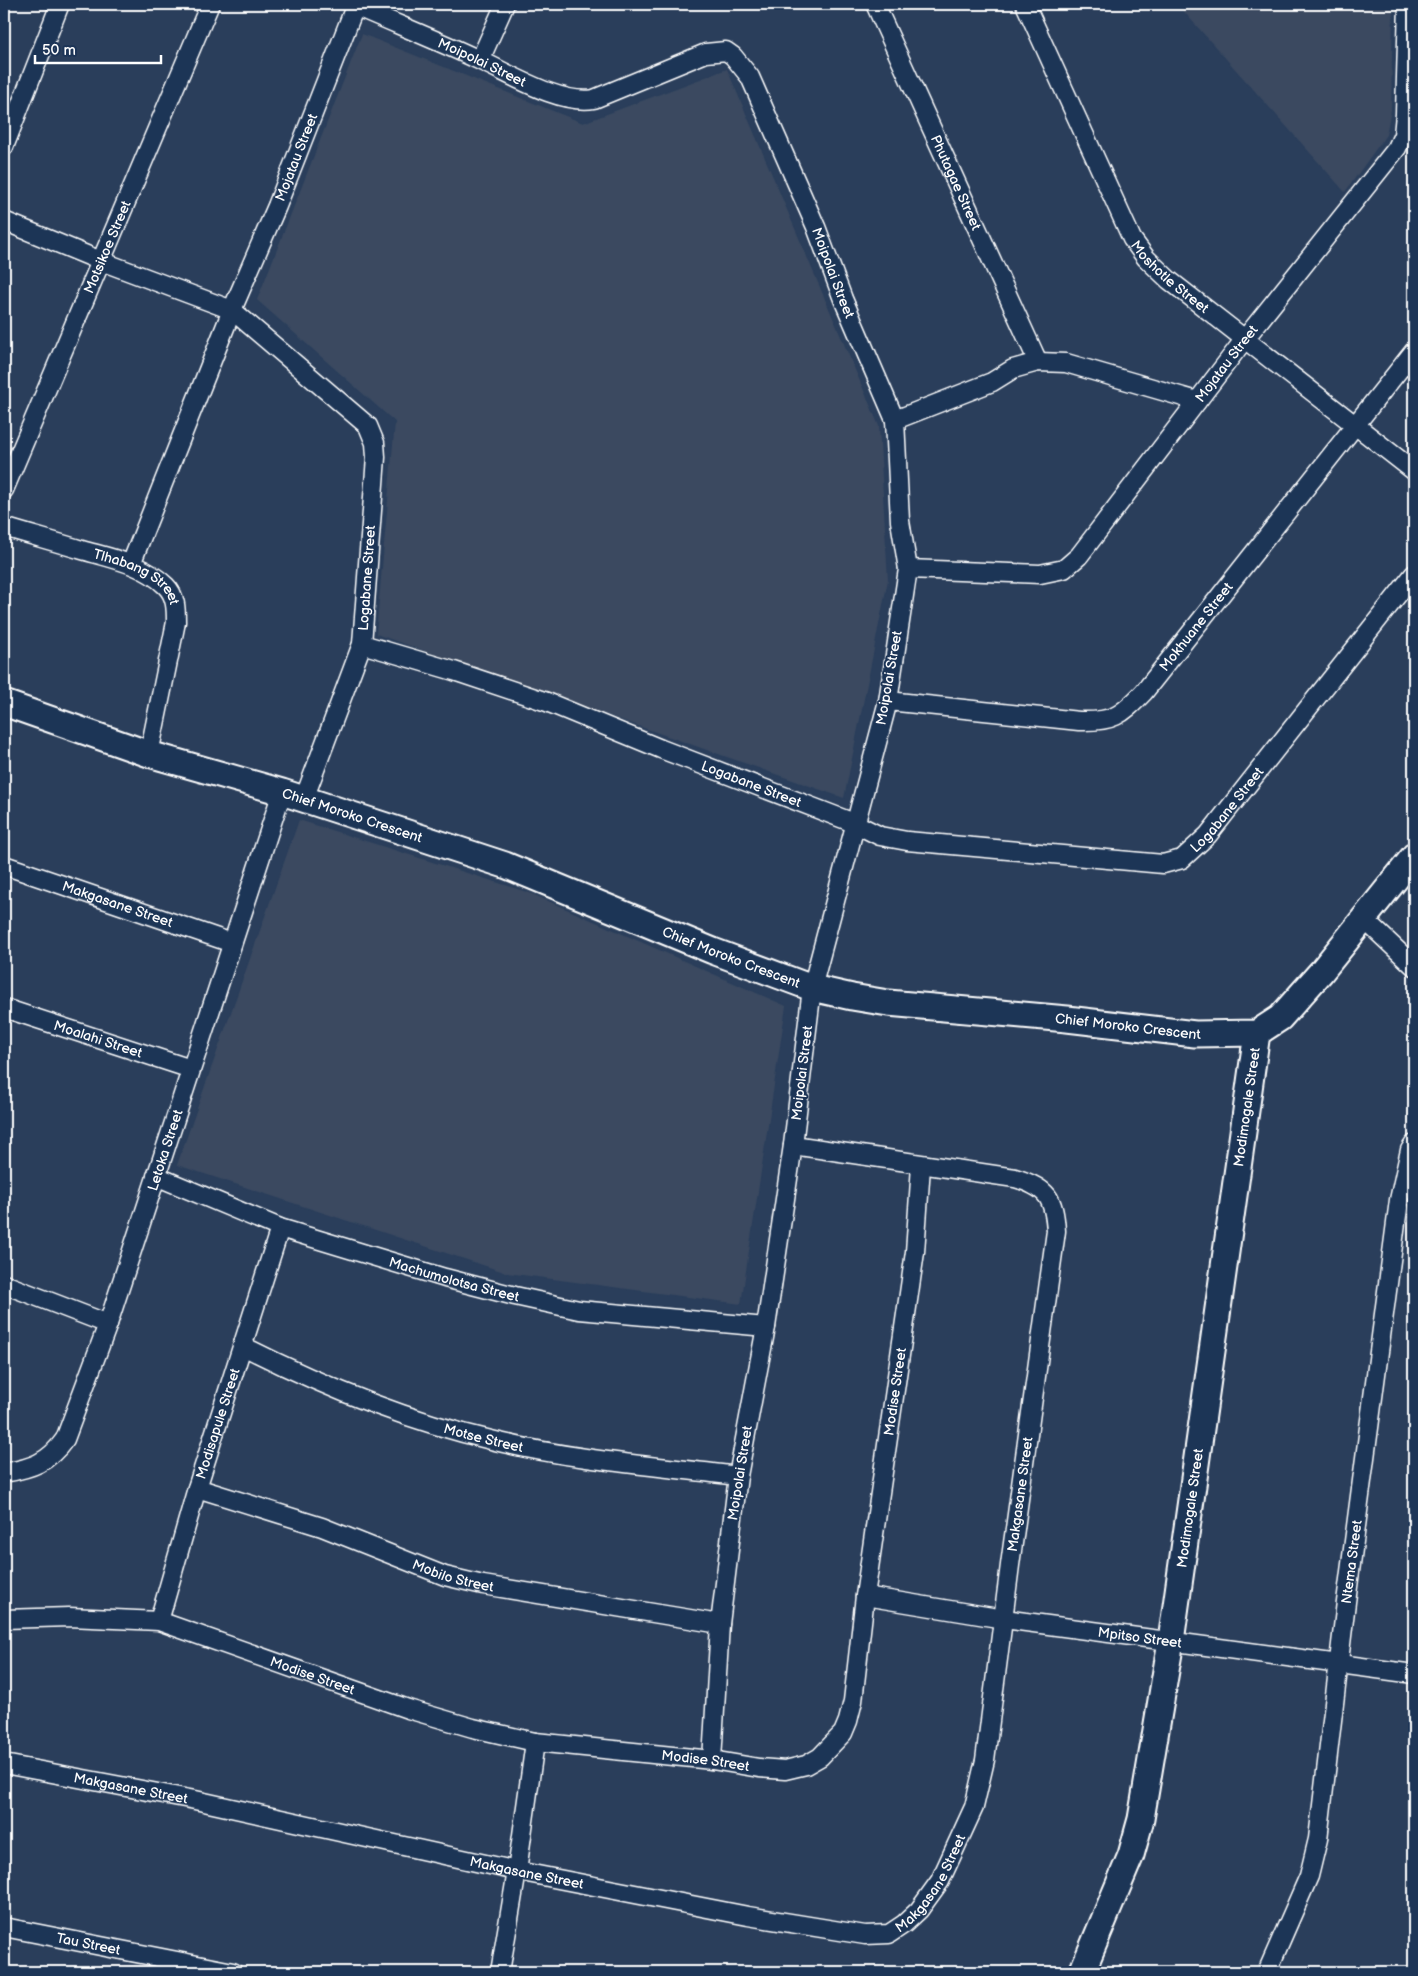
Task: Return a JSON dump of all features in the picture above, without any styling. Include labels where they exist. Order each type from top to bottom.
[{"type":"street","points":[[4,147],[60,4]]},
{"type":"street","name":"Motsikoe Street","points":[[4,490],[210,4]]},
{"type":"street","points":[[480,60],[504,4]]},
{"type":"street","name":"Phutagae Street","points":[[875,4],[1038,362]]},
{"type":"street","name":"Moshotle Street","points":[[1024,4],[1132,239],[1146,258],[1168,280],[1414,471]]},
{"type":"street","name":"Mojatau Street","points":[[908,569],[1040,574],[1064,569],[1079,556],[1244,340],[1397,148],[1403,135],[1406,114],[1408,4]]},
{"type":"street","name":"Moipolai Street","points":[[356,5],[480,60],[510,76],[564,97],[582,101],[594,99],[706,53],[726,51],[733,56],[750,77],[816,227],[843,299],[894,420],[899,469],[900,521],[908,569],[888,701],[854,823],[812,988],[793,1145],[766,1327],[738,1476],[720,1624],[712,1760]]},
{"type":"street","name":"Mojatau Street","points":[[131,564],[232,310],[277,206],[356,5]]},
{"type":"street","points":[[4,221],[101,261],[232,310]]},
{"type":"street","name":"Logabane Street","points":[[232,310],[368,426],[373,436],[376,457],[362,644],[454,671],[547,702],[661,749],[854,823],[880,836],[907,841],[1163,864],[1182,859],[1208,835],[1414,574]]},
{"type":"street","name":"Mokhuane Street","points":[[888,701],[1079,720],[1101,721],[1117,716],[1129,708],[1144,692],[1414,351]]},
{"type":"street","points":[[894,420],[992,382],[1013,369],[1038,362],[1066,364],[1197,401]]},
{"type":"street","name":"Tlhabang Street","points":[[4,527],[131,564],[167,586],[173,595],[176,622],[149,754]]},
{"type":"street","name":"Letoka Street","points":[[4,1473],[26,1469],[42,1462],[56,1452],[65,1440],[108,1324],[232,943],[293,795],[362,644]]},
{"type":"street","name":"Chief Moroko Crescent","points":[[4,703],[149,754],[293,795],[504,865],[713,951],[812,988],[888,1003],[1067,1019],[1195,1034],[1257,1033]]},
{"type":"street","points":[[1257,1033],[1280,1018],[1320,972],[1414,856]]},
{"type":"street","name":"Makgasane Street","points":[[4,865],[232,943]]},
{"type":"street","points":[[1364,918],[1414,966]]},
{"type":"street","name":"Moalahi Street","points":[[4,1008],[191,1069]]},
{"type":"street","name":"Modimogale Street","points":[[1082,1972],[1114,1900],[1131,1855],[1138,1828],[1171,1641],[1257,1033]]},
{"type":"street","name":"Ntema Street","points":[[1267,1972],[1309,1876],[1318,1839],[1398,1200],[1410,1150],[1414,1144]]},
{"type":"street","name":"Makgasane Street","points":[[4,1764],[195,1800],[517,1871],[748,1916],[865,1935],[889,1934],[904,1924],[919,1910],[940,1881],[974,1807],[985,1760],[1056,1231],[1055,1210],[1050,1199],[1041,1190],[1028,1182],[1015,1178],[921,1166],[793,1145]]},
{"type":"street","name":"Modise Street","points":[[4,1619],[69,1617],[160,1621],[408,1709],[473,1728],[536,1742],[712,1760],[760,1768],[785,1770],[806,1765],[820,1757],[843,1733],[853,1701],[865,1596],[915,1252],[921,1166]]},
{"type":"street","name":"Machumolotsa Street","points":[[156,1176],[280,1228],[445,1278],[579,1310],[766,1327]]},
{"type":"street","name":"Modisapule Street","points":[[160,1621],[197,1488],[280,1228]]},
{"type":"street","points":[[4,1284],[108,1324]]},
{"type":"street","name":"Motse Street","points":[[243,1346],[299,1374],[439,1427],[561,1454],[738,1476]]},
{"type":"street","name":"Mobilo Street","points":[[197,1488],[322,1527],[445,1576],[483,1585],[720,1624]]},
{"type":"street","name":"Mpitso Street","points":[[865,1596],[1004,1619],[1414,1674]]},
{"type":"street","points":[[500,1972],[536,1742]]},
{"type":"street","name":"Tau Street","points":[[4,1927],[233,1972]]},
{"type":"shaded area","points":[[1177,4],[1393,4],[1391,110],[1386,135],[1345,192]]},
{"type":"shaded area","points":[[362,34],[583,123],[727,69],[879,426],[888,580],[844,798],[376,634],[395,422],[257,300]]},
{"type":"shaded area","points":[[299,820],[530,893],[786,1006],[741,1304],[507,1273],[177,1165]]}]
